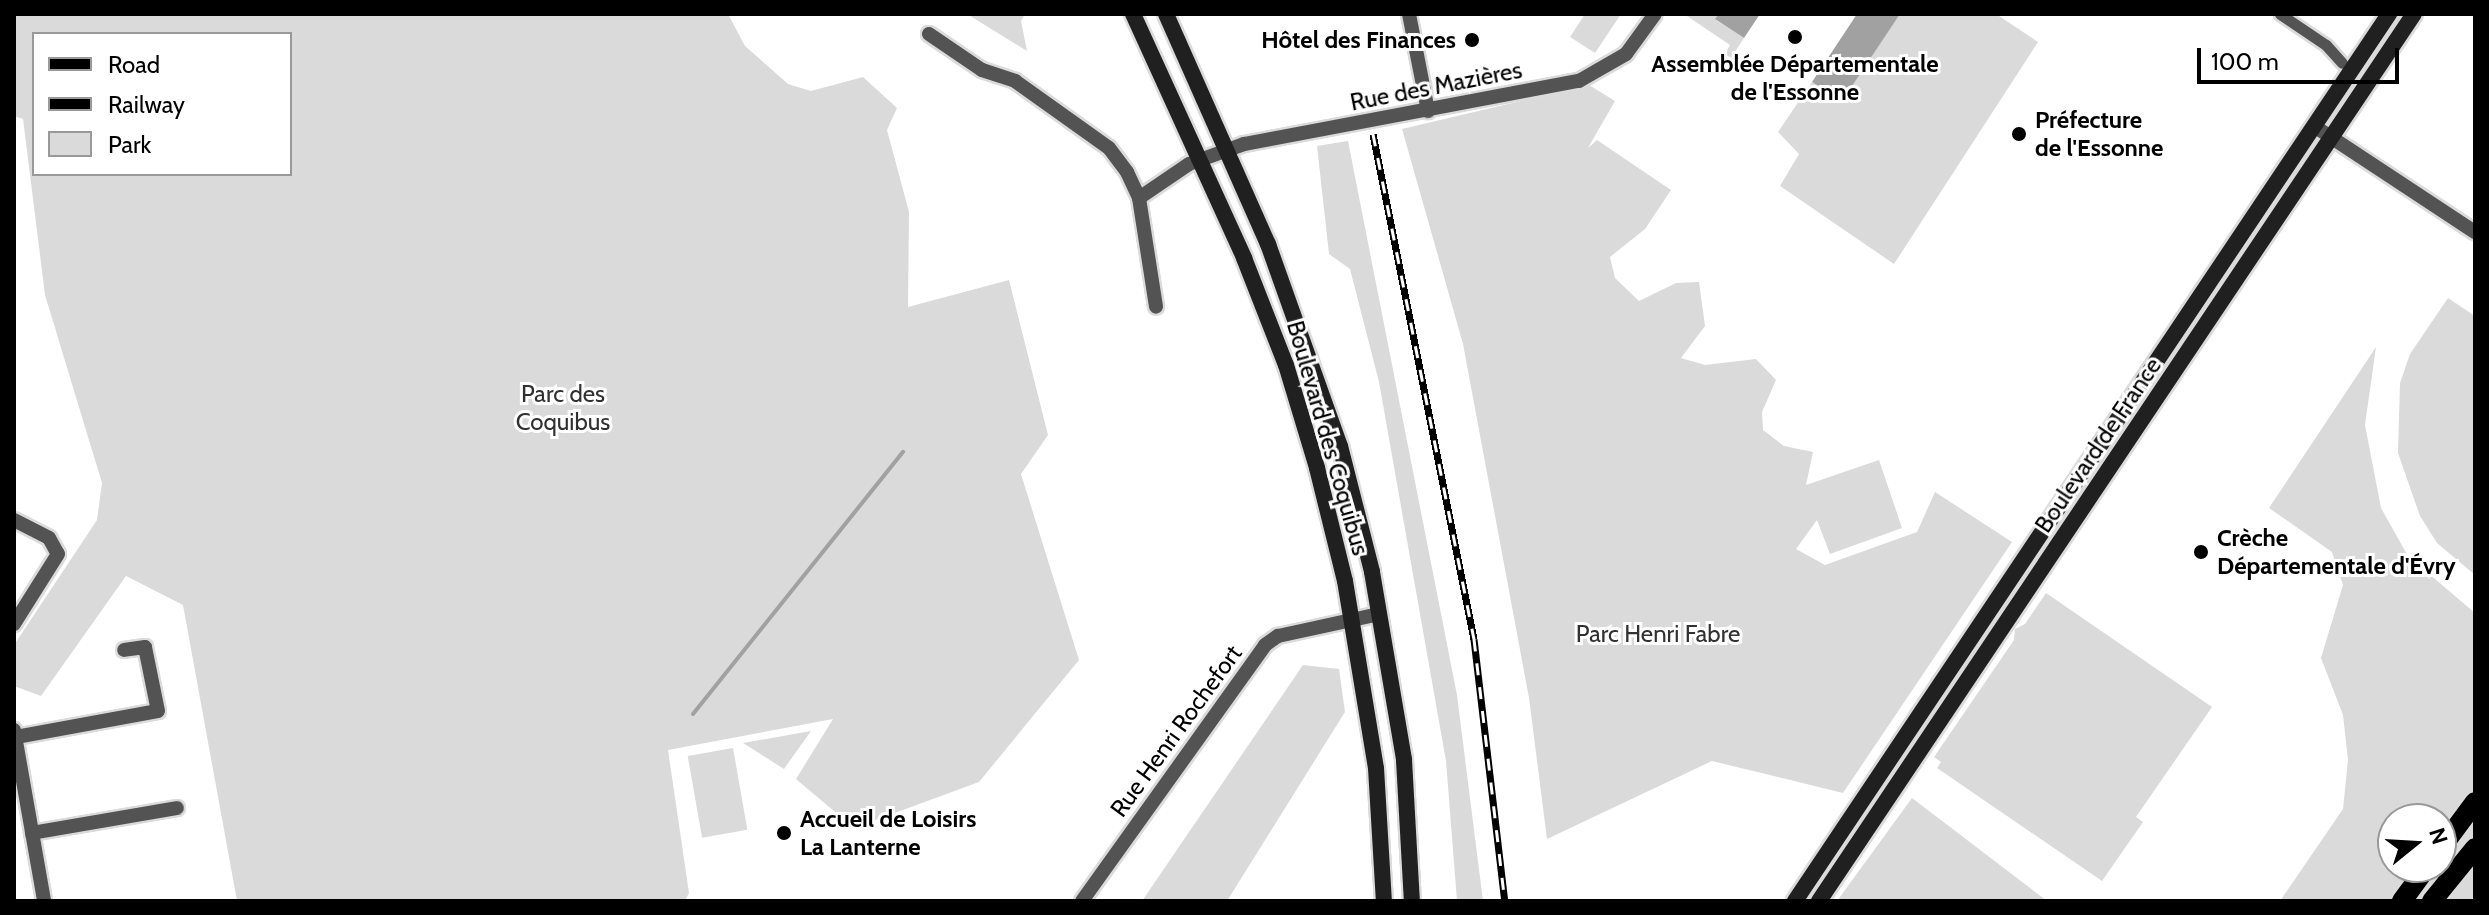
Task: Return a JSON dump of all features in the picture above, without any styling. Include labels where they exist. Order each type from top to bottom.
[{"type":"main road","name":"Boulevard des Coquibus","points":[[1133,14],[1201,159],[1286,365],[1352,618],[1376,768],[1384,901]]},
{"type":"main road","name":"Boulevard des Coquibus","points":[[1166,14],[1226,149],[1310,353],[1340,446],[1379,614],[1404,760],[1412,901]]},
{"type":"main road","name":"Boulevard de France","points":[[1795,901],[2389,14]]},
{"type":"main road","name":"Boulevard de France","points":[[1819,901],[2414,14]]},
{"type":"main road","points":[[2457,826],[2475,802]]},
{"type":"main road","points":[[2432,901],[2475,848]]},
{"type":"main road","points":[[2402,901],[2415,883]]},
{"type":"street","points":[[1409,14],[1428,111]]},
{"type":"street","name":"Rue des Mazières","points":[[1139,198],[1201,159],[1226,149],[1428,111],[1595,74],[1626,54],[1655,14]]},
{"type":"street","points":[[2280,14],[2326,45],[2342,63]]},
{"type":"street","points":[[929,34],[982,70],[1015,81],[1090,133],[1127,172],[1139,198],[1156,307]]},
{"type":"street","points":[[2314,126],[2475,232]]},
{"type":"street","points":[[14,520],[49,538],[58,554],[14,624]]},
{"type":"street","name":"Rue Henri Rochefort","points":[[1082,901],[1265,645],[1278,636],[1379,614]]},
{"type":"street","points":[[44,901],[15,734],[158,711],[145,647],[124,650]]},
{"type":"street","points":[[32,833],[177,808]]},
{"type":"green space","name":"Parc des Coquibus","points":[[14,14],[728,14],[745,46],[788,84],[811,91],[863,77],[897,108],[887,130],[909,212],[908,307],[1009,280],[1048,435],[1021,474],[1079,660],[979,782],[854,828],[796,779],[833,719],[668,750],[689,893],[685,901],[237,901],[183,605],[126,576],[41,696],[14,686],[14,645],[97,520],[102,483],[45,295],[23,119],[14,116]]},
{"type":"green space","points":[[967,14],[1025,14],[1021,21],[1027,51]]},
{"type":"green space","points":[[1585,14],[1621,14],[1595,53],[1570,37]]},
{"type":"green space","points":[[1684,14],[1719,14],[1716,20],[1744,38],[1731,58],[1725,54],[1730,45]]},
{"type":"green space","points":[[1900,14],[1996,14],[2038,42],[1894,264],[1780,186],[1799,154],[1778,132],[1812,82],[1842,100]]},
{"type":"green space","name":"Parc Henri Fabre","points":[[1589,85],[1615,101],[1588,148],[1597,140],[1671,190],[1645,229],[1610,257],[1615,278],[1639,301],[1676,283],[1699,282],[1705,326],[1681,358],[1705,365],[1756,359],[1776,380],[1762,412],[1763,430],[1784,446],[1813,452],[1806,485],[1879,460],[1902,528],[1830,554],[1817,520],[1796,549],[1825,565],[1917,532],[1935,492],[2012,542],[1843,793],[1712,761],[1547,839],[1529,698],[1463,344],[1402,129]]},
{"type":"green space","points":[[1348,141],[1457,695],[1483,901],[1457,901],[1446,761],[1379,382],[1350,269],[1329,254],[1317,146]]},
{"type":"green space","points":[[2448,298],[2475,316],[2475,575],[2437,543],[2420,516],[2398,453],[2400,383],[2410,354]]},
{"type":"green space","points":[[2376,347],[2365,425],[2381,508],[2408,556],[2475,613],[2475,901],[2280,901],[2343,809],[2348,760],[2343,715],[2321,658],[2343,585],[2332,552],[2269,508]]},
{"type":"green space","points":[[2046,593],[2212,707],[2136,817],[2143,822],[2102,881],[1937,768],[1941,762],[1934,757],[2014,640],[2015,629],[2025,624]]},
{"type":"green space","points":[[1303,665],[1339,669],[1345,712],[1227,901],[1142,901]]},
{"type":"green space","points":[[811,731],[784,769],[743,743]]},
{"type":"green space","points":[[733,748],[747,830],[702,838],[688,756]]},
{"type":"green space","points":[[1912,798],[2047,901],[1837,901]]},
{"type":"shaded area","points":[[1719,14],[1760,14],[1744,38],[1715,19]]},
{"type":"shaded area","points":[[1857,14],[1900,14],[1842,101],[1812,82]]},
{"type":"waterway","points":[[693,714],[903,452]]},
{"type":"railway","points":[[1373,134],[1474,639],[1505,901]]},
{"type":"place","name":"Assemblée Départementale de l'Essonne","points":[[1795,37]]},
{"type":"place","name":"Hôtel des Finances","points":[[1472,40]]},
{"type":"place","name":"Préfecture de l'Essonne","points":[[2019,134]]},
{"type":"place","name":"Crèche Départementale d'Évry","points":[[2201,552]]},
{"type":"place","name":"Accueil de Loisirs La Lanterne","points":[[784,833]]}]
